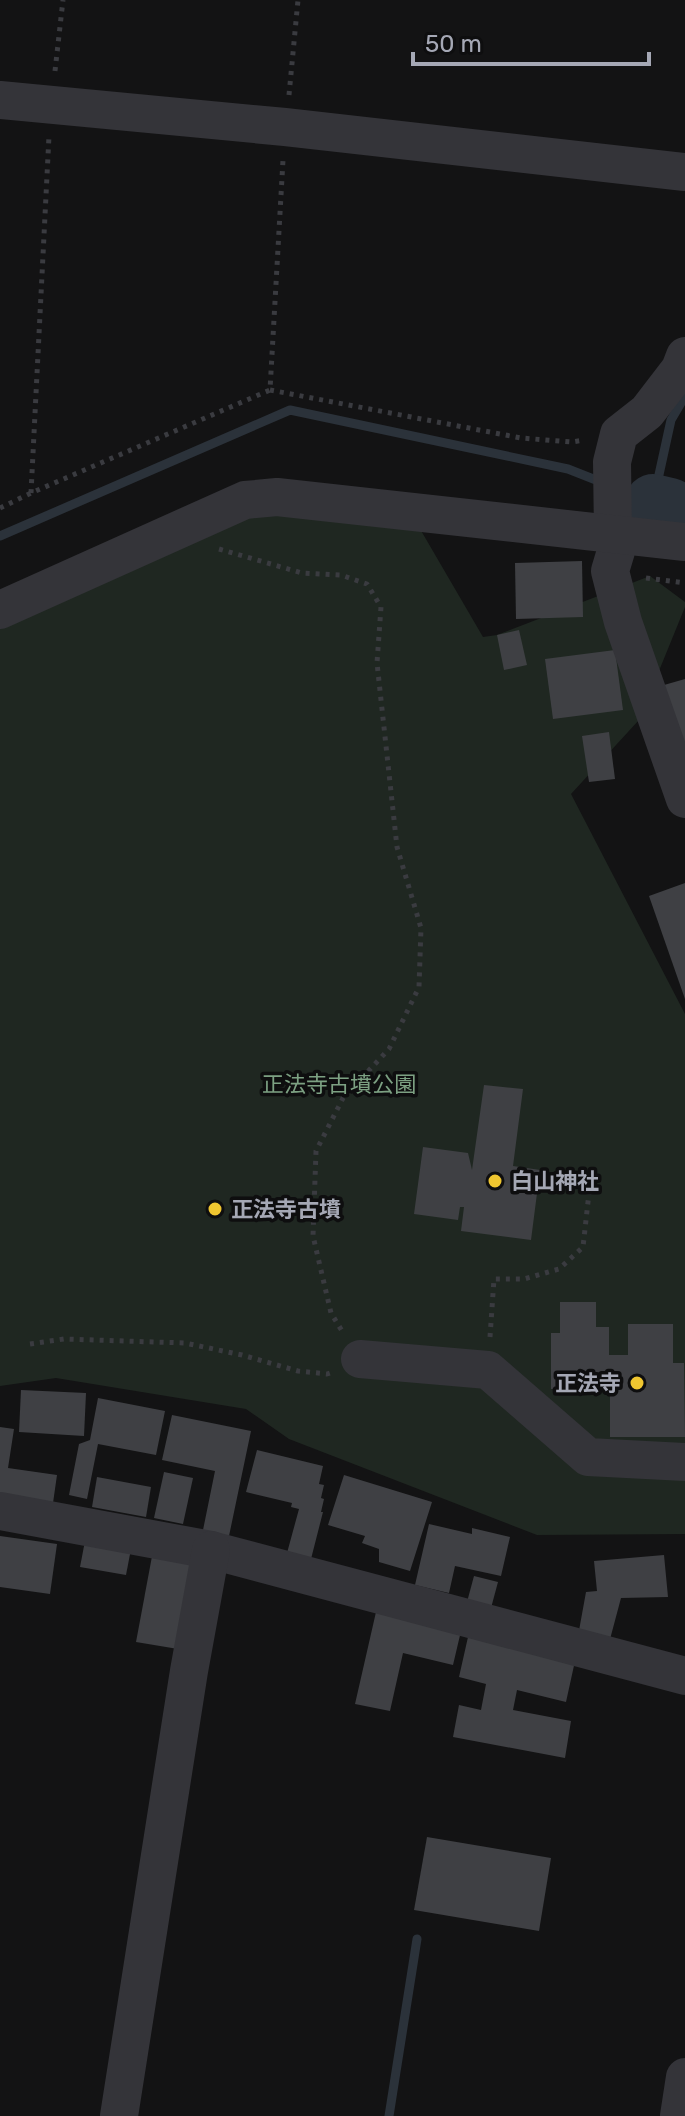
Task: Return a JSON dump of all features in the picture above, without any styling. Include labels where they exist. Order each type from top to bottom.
[{"type":"street","points":[[0,100],[285,127],[685,172]]},
{"type":"street","points":[[685,356],[680,369],[615,448],[613,521],[616,551],[610,571],[623,622],[685,799]]},
{"type":"street","points":[[0,610],[245,500],[277,497],[613,521],[671,541]]},
{"type":"street","points":[[360,1359],[488,1370],[588,1457],[685,1462]]},
{"type":"street","points":[[0,1511],[211,1550],[685,1676]]},
{"type":"street","points":[[119,2116],[211,1550]]},
{"type":"street","points":[[679,2116],[685,2077]]},
{"type":"path","points":[[31,493],[51,105],[63,0]]},
{"type":"path","points":[[270,390],[285,127],[298,0]]},
{"type":"path","points":[[0,508],[270,390],[521,438],[615,448]]},
{"type":"path","points":[[30,1344],[64,1339],[185,1343],[298,1371],[327,1374],[360,1359],[331,1313],[313,1236],[316,1151],[343,1098],[389,1049],[419,987],[421,928],[397,847],[377,663],[381,607],[367,584],[341,575],[302,573],[168,535]]},
{"type":"path","points":[[488,1370],[494,1279],[524,1279],[559,1269],[583,1247],[589,1193]]},
{"type":"green space","name":"正法寺古墳公園","points":[[245,500],[409,510],[483,637],[497,635],[650,576],[685,602],[639,720],[571,794],[685,1014],[685,1534],[537,1535],[289,1439],[246,1409],[56,1378],[0,1386],[0,610]]},
{"type":"building","points":[[582,561],[583,617],[516,619],[515,563]]},
{"type":"building","points":[[519,630],[527,665],[504,670],[497,635]]},
{"type":"building","points":[[615,650],[623,710],[553,719],[545,659]]},
{"type":"building","points":[[685,679],[685,756],[664,685]]},
{"type":"building","points":[[609,732],[615,779],[589,782],[582,736]]},
{"type":"building","points":[[685,883],[685,999],[649,896]]},
{"type":"building","name":"白山神社","points":[[484,1085],[523,1089],[513,1166],[540,1170],[531,1240],[461,1231],[464,1207],[460,1207],[458,1220],[414,1214],[423,1147],[468,1153],[472,1170]]},
{"type":"building","name":"正法寺","points":[[560,1302],[596,1302],[596,1327],[609,1327],[609,1355],[628,1355],[628,1324],[673,1324],[673,1363],[684,1363],[685,1437],[610,1437],[610,1388],[551,1389],[551,1333],[560,1333]]},
{"type":"building","points":[[21,1390],[86,1393],[84,1436],[19,1432]]},
{"type":"building","points":[[98,1398],[165,1411],[156,1455],[98,1444],[87,1499],[69,1495],[79,1444],[90,1440]]},
{"type":"building","points":[[172,1415],[251,1431],[229,1536],[203,1530],[215,1471],[162,1460]]},
{"type":"building","points":[[0,1427],[14,1429],[8,1468],[57,1475],[53,1503],[0,1495]]},
{"type":"building","points":[[257,1450],[323,1466],[319,1484],[324,1485],[321,1498],[324,1499],[323,1512],[311,1559],[287,1553],[299,1509],[291,1507],[292,1503],[246,1492]]},
{"type":"building","points":[[164,1472],[193,1478],[183,1524],[154,1518]]},
{"type":"building","points":[[344,1475],[432,1502],[410,1571],[379,1562],[379,1549],[362,1543],[365,1536],[328,1525]]},
{"type":"building","points":[[97,1477],[151,1487],[146,1517],[92,1507]]},
{"type":"building","points":[[429,1524],[472,1534],[472,1528],[510,1537],[501,1576],[455,1566],[449,1593],[415,1585]]},
{"type":"building","points":[[0,1536],[57,1544],[50,1594],[0,1587]]},
{"type":"building","points":[[85,1541],[131,1549],[126,1575],[80,1567]]},
{"type":"building","points":[[153,1551],[194,1558],[178,1649],[136,1642]]},
{"type":"building","points":[[664,1555],[668,1597],[621,1598],[609,1643],[578,1636],[586,1592],[597,1591],[594,1561]]},
{"type":"building","points":[[474,1576],[498,1582],[491,1608],[467,1602]]},
{"type":"building","points":[[376,1612],[461,1631],[453,1665],[403,1653],[390,1711],[355,1704]]},
{"type":"building","points":[[468,1637],[575,1661],[566,1702],[517,1690],[513,1710],[571,1721],[565,1758],[453,1737],[459,1705],[481,1710],[486,1684],[459,1677]]},
{"type":"building","points":[[427,1837],[551,1858],[539,1931],[414,1910]]},
{"type":"waterway","points":[[623,490],[653,502],[671,420],[685,396]]},
{"type":"waterway","points":[[0,536],[290,410],[568,469],[601,482]]},
{"type":"waterway","points":[[653,502],[670,506],[685,520]]},
{"type":"waterway","points":[[389,2116],[417,1939]]},
{"type":"place","name":"白山神社","points":[[495,1181]]},
{"type":"place","name":"正法寺古墳","points":[[215,1209]]},
{"type":"place","name":"正法寺","points":[[637,1383]]}]
